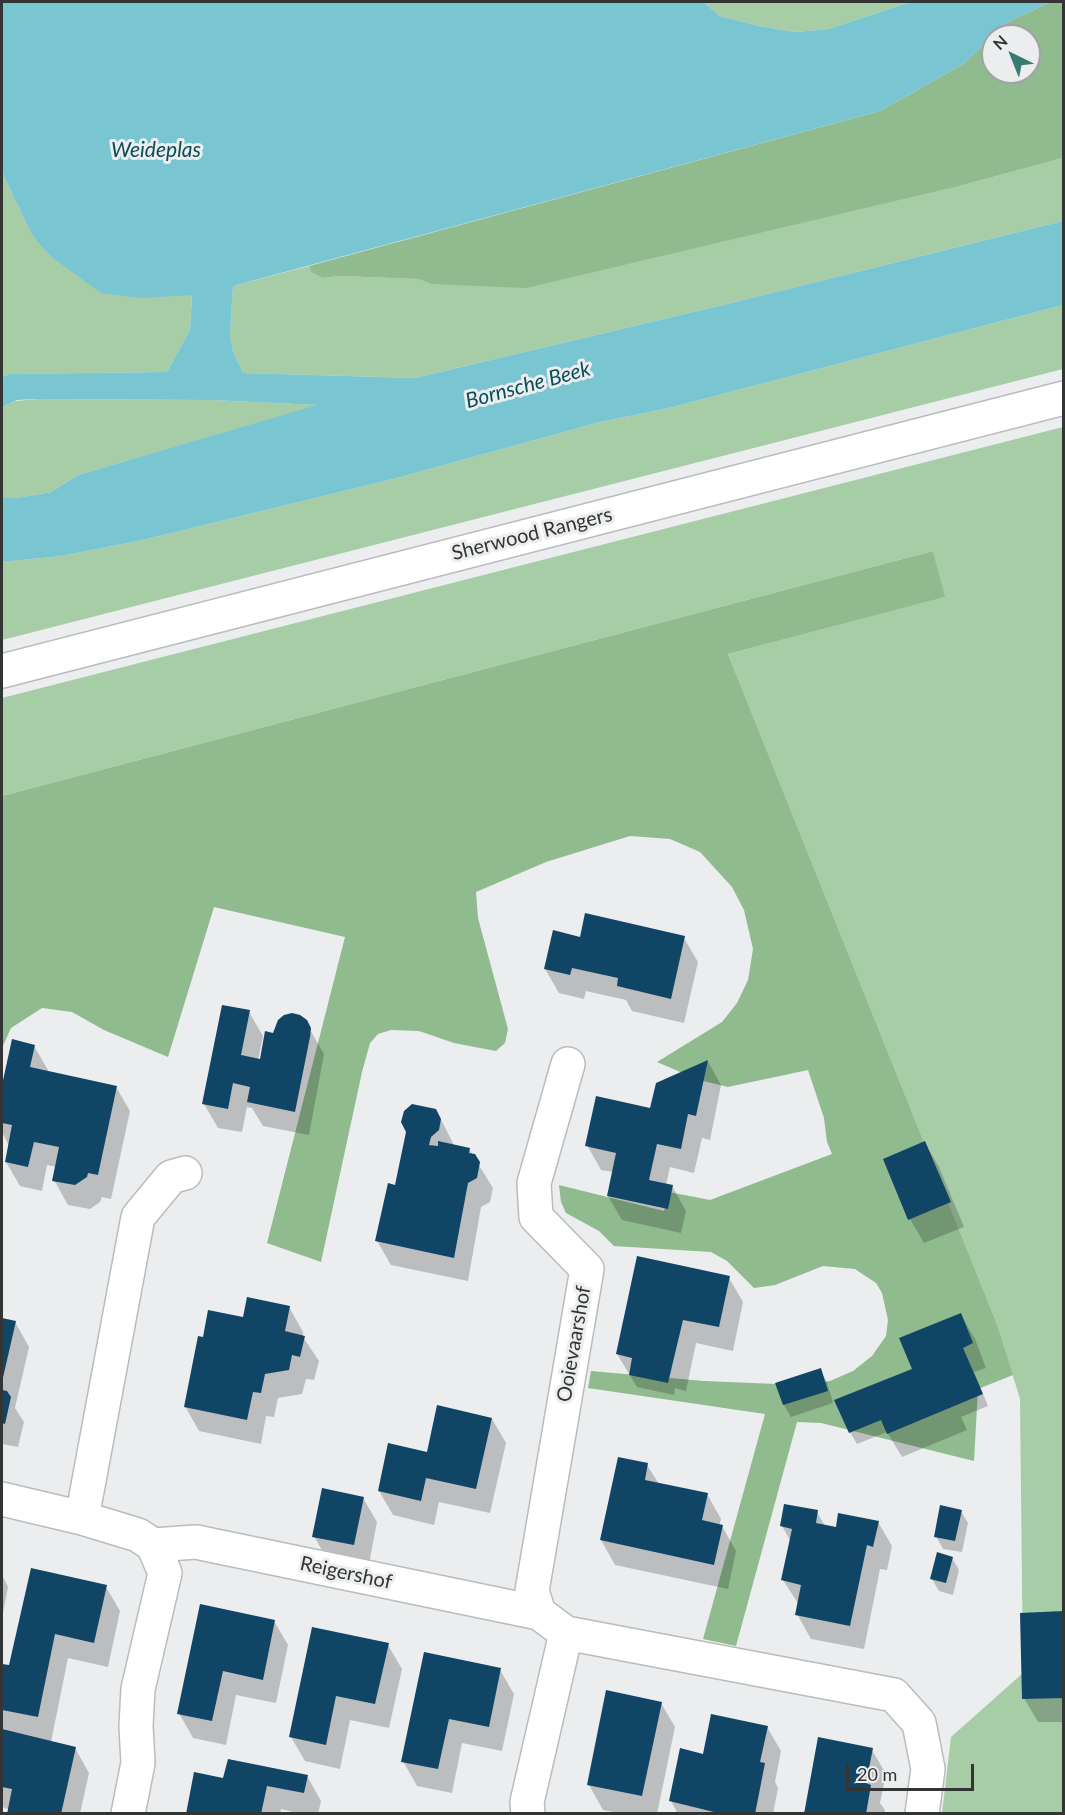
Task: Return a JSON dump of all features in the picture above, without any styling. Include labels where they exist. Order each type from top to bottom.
[{"type":"street","name":"Sherwood Rangers","points":[[2,671],[1064,398]]},
{"type":"street","name":"Ooievaarshof","points":[[539,1613],[532,1591],[587,1269],[536,1217],[534,1183],[568,1064]]},
{"type":"street","points":[[82,1518],[138,1217],[171,1177],[185,1173]]},
{"type":"street","points":[[2,1499],[82,1518],[138,1535],[153,1545],[165,1574],[138,1689],[136,1726],[138,1763],[128,1814]]},
{"type":"street","name":"Reigershof","points":[[153,1545],[196,1542],[539,1613]]},
{"type":"street","points":[[539,1613],[566,1633],[894,1695],[919,1723],[928,1769],[922,1814]]},
{"type":"street","points":[[528,1814],[527,1802],[566,1633]]},
{"type":"green space","points":[[703,2],[911,2],[828,29],[795,32],[720,16]]},
{"type":"green space","points":[[1050,2],[1063,2],[1063,158],[967,184],[526,288],[431,284],[418,279],[340,276],[322,278],[311,272],[309,266],[880,111],[963,64],[981,47],[981,84],[1041,84],[1041,24],[1005,24]]},
{"type":"green space","points":[[1063,158],[1063,221],[415,378],[243,373],[233,351],[230,334],[233,286],[309,266],[311,272],[322,278],[340,276],[418,279],[431,284],[967,184]]},
{"type":"green space","points":[[2,172],[28,227],[192,294],[190,330],[167,372],[10,374],[2,377]]},
{"type":"green space","points":[[1063,305],[1063,369],[2,640],[2,562],[61,556],[143,540],[397,478],[600,422],[669,408]]},
{"type":"green space","points":[[40,399],[211,400],[319,405],[78,475],[51,492],[17,498],[2,498],[2,407],[15,401]]},
{"type":"green space","points":[[1063,427],[1063,1813],[942,1813],[951,1737],[1023,1673],[1020,1399],[997,1324],[728,654],[944,597],[933,551],[2,796],[2,698]]},
{"type":"green space","points":[[933,551],[945,597],[728,654],[997,1324],[1013,1375],[978,1389],[974,1461],[821,1423],[797,1422],[736,1646],[703,1639],[765,1414],[588,1388],[591,1371],[704,1381],[801,1385],[830,1381],[853,1371],[872,1356],[886,1336],[888,1320],[882,1293],[876,1283],[855,1269],[823,1266],[775,1285],[754,1288],[727,1261],[711,1252],[614,1246],[599,1231],[566,1213],[561,1202],[559,1185],[664,1211],[669,1192],[710,1200],[832,1154],[827,1142],[824,1118],[808,1070],[728,1087],[699,1080],[657,1062],[722,1022],[737,1003],[748,980],[753,949],[744,910],[732,887],[700,852],[670,839],[630,836],[546,862],[476,892],[478,918],[508,1029],[505,1043],[496,1051],[454,1043],[419,1031],[391,1030],[378,1034],[370,1043],[321,1262],[267,1243],[345,937],[214,907],[168,1057],[104,1030],[72,1012],[42,1008],[11,1028],[2,1048],[2,796]]},
{"type":"water","name":"Weideplas","points":[[2,2],[703,2],[720,16],[795,32],[828,29],[911,2],[1050,2],[1005,24],[981,24],[981,47],[963,64],[880,111],[233,286],[230,334],[233,351],[243,373],[415,378],[1063,221],[1063,305],[669,408],[600,422],[397,478],[143,540],[61,556],[2,562],[2,498],[17,498],[51,492],[78,475],[317,405],[211,400],[40,399],[17,400],[2,407],[2,377],[10,374],[167,372],[190,330],[192,295],[141,298],[101,293],[53,258],[37,241],[2,172]]},
{"type":"building","points":[[585,913],[685,936],[671,999],[617,986],[618,978],[572,968],[570,975],[544,969],[553,930],[580,937]]},
{"type":"building","points":[[222,1005],[250,1010],[241,1055],[260,1059],[265,1031],[273,1033],[278,1020],[284,1015],[292,1013],[307,1020],[311,1028],[310,1037],[295,1112],[247,1102],[250,1087],[233,1083],[228,1109],[202,1104]]},
{"type":"building","points":[[12,1039],[35,1045],[30,1067],[117,1086],[98,1175],[88,1173],[87,1177],[75,1185],[52,1181],[59,1147],[34,1142],[28,1167],[5,1162],[12,1125],[2,1123],[2,1085]]},
{"type":"building","points":[[708,1060],[696,1116],[688,1114],[681,1149],[657,1144],[649,1180],[673,1185],[668,1209],[607,1196],[616,1153],[585,1146],[596,1096],[650,1108],[656,1083]]},
{"type":"building","points":[[412,1104],[436,1109],[441,1119],[439,1130],[431,1137],[429,1145],[438,1146],[438,1141],[470,1148],[469,1153],[475,1154],[480,1162],[477,1178],[468,1183],[454,1258],[375,1241],[388,1183],[395,1185],[406,1132],[401,1122],[404,1111]]},
{"type":"building","points":[[925,1141],[951,1202],[908,1220],[883,1159]]},
{"type":"building","points":[[637,1256],[730,1276],[719,1327],[683,1320],[668,1383],[629,1375],[632,1358],[616,1354]]},
{"type":"building","points":[[247,1297],[290,1306],[285,1331],[305,1336],[300,1357],[292,1355],[289,1370],[265,1374],[261,1393],[253,1392],[247,1420],[184,1407],[198,1336],[203,1337],[208,1310],[243,1317]]},
{"type":"building","points":[[961,1313],[973,1343],[963,1348],[983,1394],[887,1434],[881,1420],[849,1433],[834,1400],[912,1369],[899,1338]]},
{"type":"building","points":[[2,1318],[16,1321],[2,1382]]},
{"type":"building","points":[[821,1368],[828,1391],[783,1405],[775,1383]]},
{"type":"building","points":[[2,1390],[7,1391],[11,1397],[5,1424],[2,1423]]},
{"type":"building","points":[[437,1405],[492,1418],[476,1489],[426,1478],[421,1501],[378,1491],[388,1443],[427,1452]]},
{"type":"building","points":[[618,1457],[648,1463],[645,1480],[708,1493],[702,1520],[723,1525],[714,1565],[600,1540]]},
{"type":"building","points":[[322,1488],[364,1497],[354,1545],[312,1537]]},
{"type":"building","points":[[784,1504],[818,1510],[816,1523],[836,1527],[838,1513],[879,1521],[873,1547],[867,1545],[850,1626],[795,1615],[801,1585],[781,1580],[792,1529],[780,1526]]},
{"type":"building","points":[[940,1505],[962,1510],[955,1541],[934,1537]]},
{"type":"building","points":[[937,1552],[953,1557],[946,1583],[930,1579]]},
{"type":"building","points":[[31,1568],[107,1585],[94,1643],[55,1634],[38,1717],[2,1710],[2,1664],[9,1665]]},
{"type":"building","points":[[200,1604],[275,1620],[263,1680],[223,1671],[212,1721],[177,1714]]},
{"type":"building","points":[[1064,1611],[1064,1698],[1022,1699],[1020,1613]]},
{"type":"building","points":[[312,1627],[389,1643],[375,1704],[336,1696],[326,1745],[289,1737]]},
{"type":"building","points":[[424,1652],[501,1668],[489,1727],[449,1719],[438,1769],[401,1762]]},
{"type":"building","points":[[606,1690],[662,1702],[642,1796],[587,1785]]},
{"type":"building","points":[[711,1714],[768,1726],[760,1762],[765,1763],[755,1814],[722,1814],[669,1801],[680,1748],[703,1754]]},
{"type":"building","points":[[2,1729],[76,1747],[61,1814],[7,1814],[12,1789],[2,1787]]},
{"type":"building","points":[[818,1737],[873,1748],[866,1783],[871,1785],[866,1814],[804,1814]]},
{"type":"building","points":[[228,1759],[308,1775],[304,1793],[267,1786],[261,1814],[186,1814],[194,1772],[223,1778]]},
{"type":"water label","name":"Bornsche Beek","points":[[528,385]]}]
